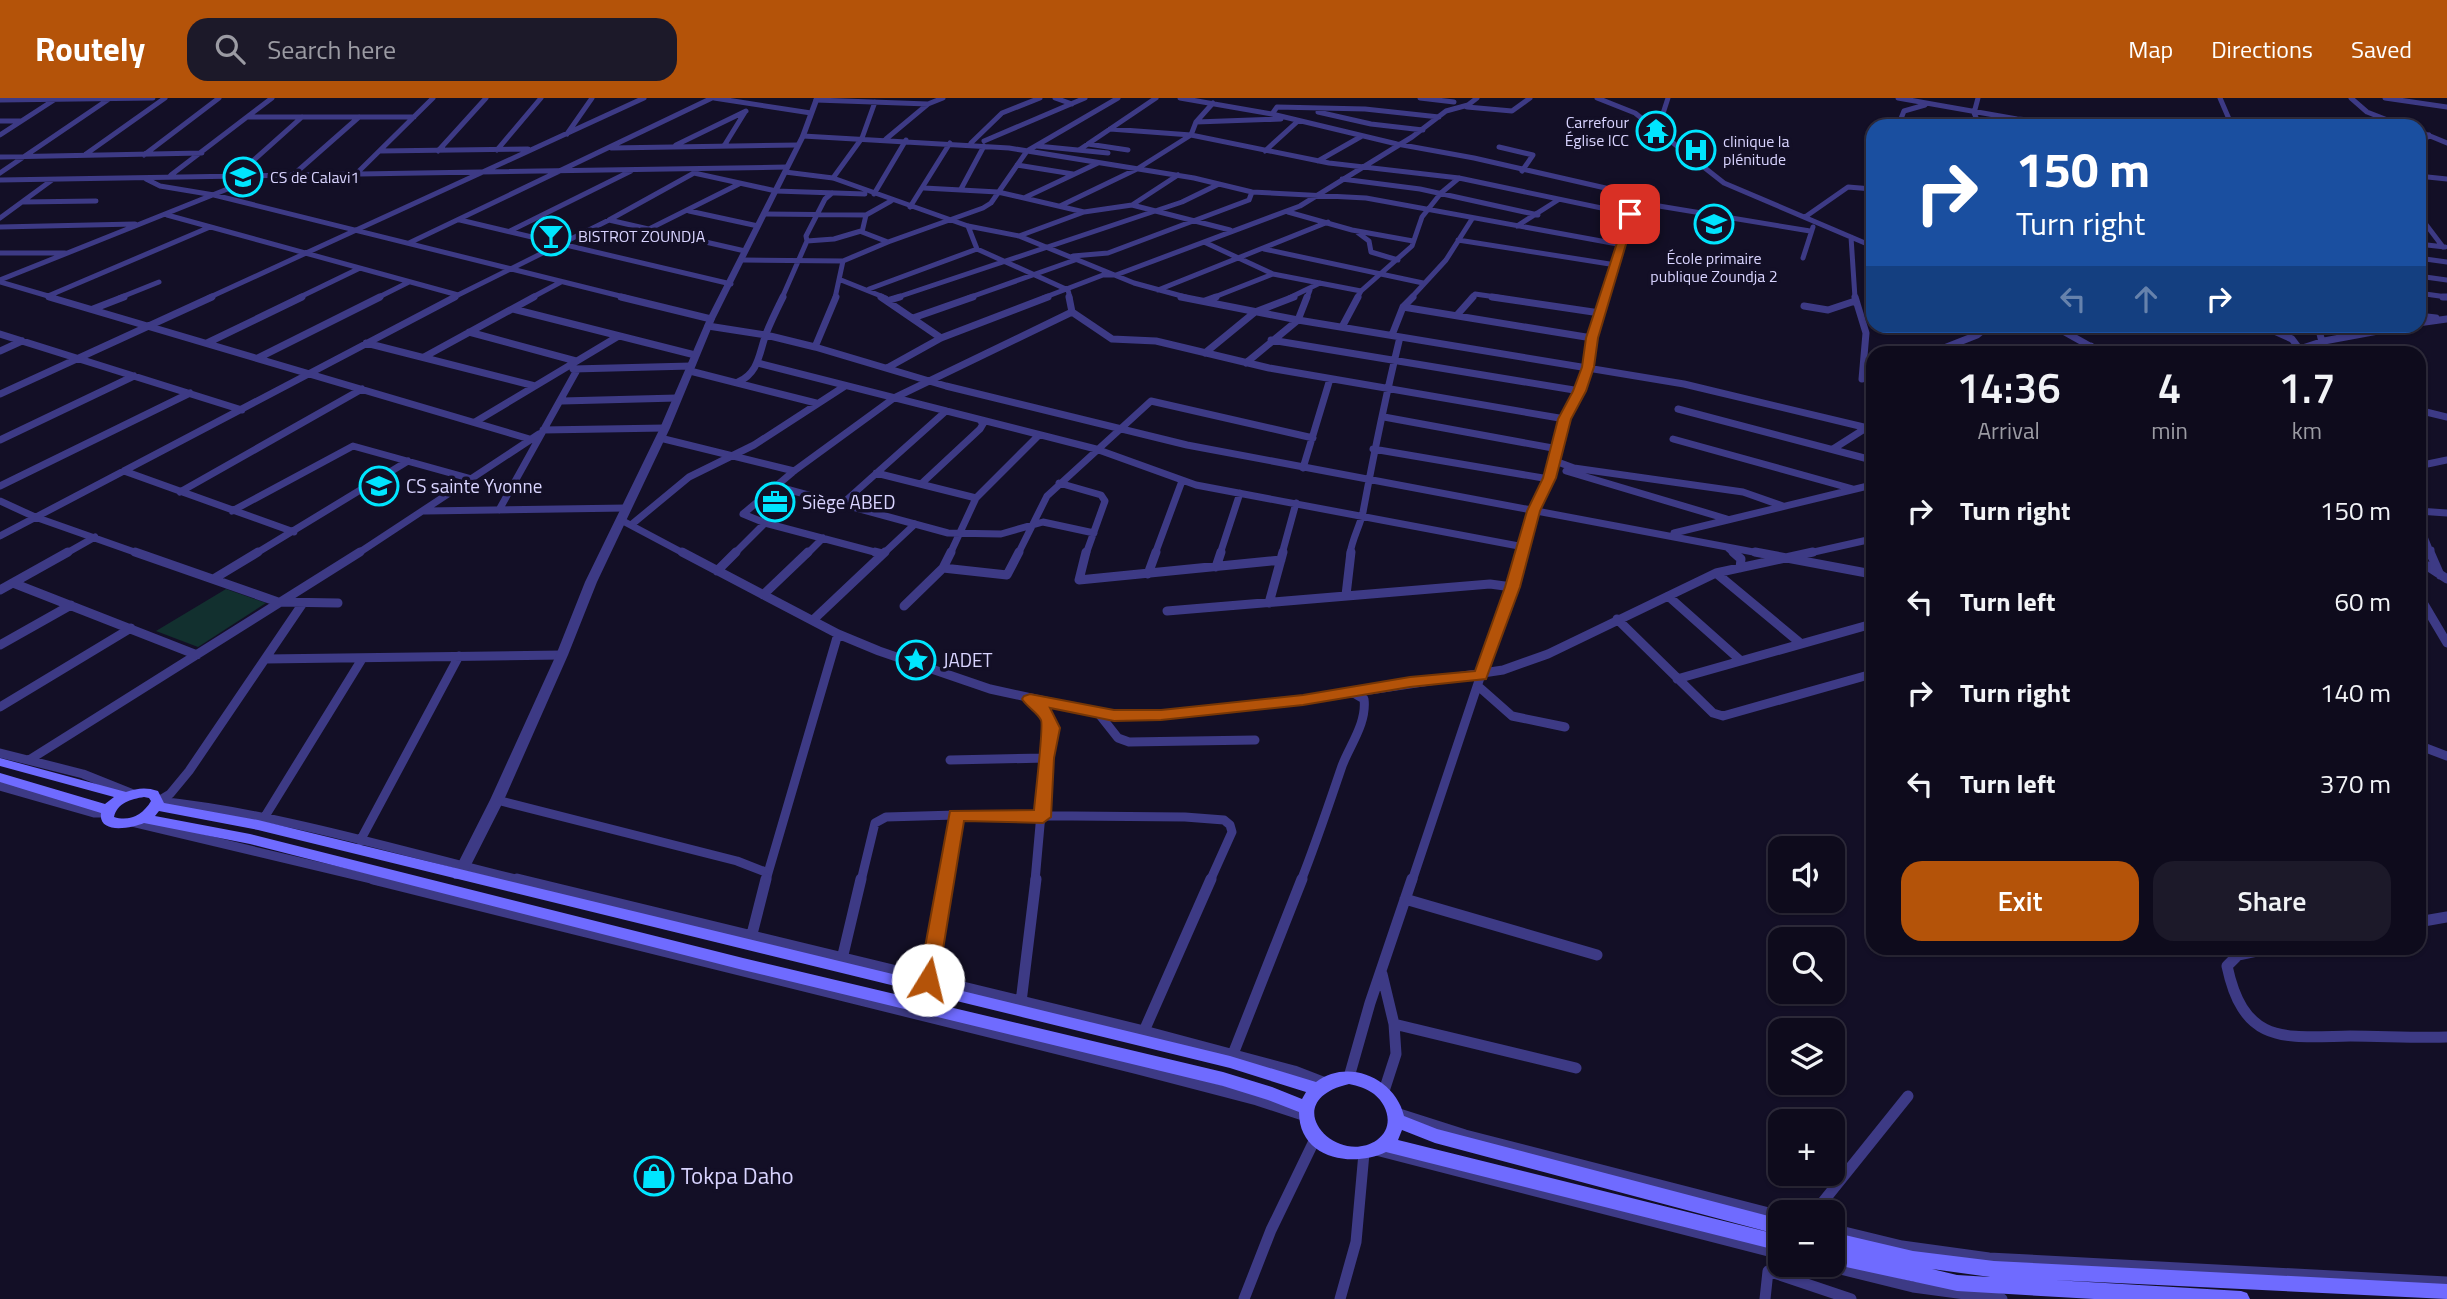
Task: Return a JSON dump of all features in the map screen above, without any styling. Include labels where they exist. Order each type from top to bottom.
[{"type":"main road","points":[[0,762],[129,795],[153,794],[158,803],[461,870],[1321,1086],[1349,1077],[1372,1083],[1384,1091],[1396,1117],[1393,1133],[1374,1149]]},
{"type":"main road","points":[[0,777],[107,812]]},
{"type":"main road","points":[[107,812],[129,795]]},
{"type":"main road","points":[[137,820],[158,803]]},
{"type":"main road","points":[[107,812],[107,819],[113,823],[137,820],[250,839],[743,964],[1223,1079],[1272,1094],[1306,1112],[1315,1137],[1337,1151],[1374,1149],[1768,1240]]},
{"type":"main road","points":[[1306,1112],[1321,1086]]},
{"type":"main road","points":[[1396,1117],[1435,1136],[1768,1224]]},
{"type":"main road","points":[[1845,1243],[1913,1259],[1994,1269],[2447,1292]]},
{"type":"main road","points":[[1845,1259],[1957,1283],[2241,1299]]},
{"type":"street","points":[[0,173],[110,98]]},
{"type":"street","points":[[0,100],[153,98]]},
{"type":"street","points":[[84,155],[165,98]]},
{"type":"street","points":[[144,155],[219,98]]},
{"type":"street","points":[[166,177],[272,98]]},
{"type":"street","points":[[355,175],[433,98]]},
{"type":"street","points":[[438,150],[486,98]]},
{"type":"street","points":[[497,150],[541,98]]},
{"type":"street","points":[[566,135],[592,98]]},
{"type":"street","points":[[0,394],[644,98]]},
{"type":"street","points":[[409,243],[713,98],[811,113]]},
{"type":"street","points":[[886,139],[929,104],[943,98]]},
{"type":"street","points":[[968,143],[1002,113],[1040,98]]},
{"type":"street","points":[[1055,98],[1072,104]]},
{"type":"street","points":[[961,190],[984,143],[1085,98]]},
{"type":"street","points":[[609,220],[744,256],[799,261],[843,261],[992,203],[1027,151],[1118,98]]},
{"type":"street","points":[[1079,150],[1156,98]]},
{"type":"street","points":[[1180,98],[1272,114],[1397,144],[1455,154],[1637,196],[1658,206],[1810,231]]},
{"type":"street","points":[[1272,114],[1282,98]]},
{"type":"street","points":[[1420,98],[1454,102]]},
{"type":"street","points":[[887,368],[941,338],[1103,275],[1115,275],[1300,206],[1423,130],[1454,102],[1464,98]]},
{"type":"street","points":[[1446,111],[1462,107],[1478,98]]},
{"type":"street","points":[[1462,107],[1512,111],[1531,98]]},
{"type":"street","points":[[1597,98],[1635,113],[1724,183],[1866,241]]},
{"type":"street","points":[[1657,132],[1668,98]]},
{"type":"street","points":[[1898,98],[2017,119]]},
{"type":"street","points":[[1977,119],[1974,113],[1978,98]]},
{"type":"street","points":[[2220,98],[2229,119]]},
{"type":"street","points":[[2351,98],[2367,112],[2385,119]]},
{"type":"street","points":[[2385,98],[2447,106]]},
{"type":"street","points":[[2437,98],[2447,106]]},
{"type":"street","points":[[0,135],[55,99]]},
{"type":"street","points":[[461,870],[497,800],[562,655],[591,582],[626,517],[709,322],[765,214],[816,99],[929,104]]},
{"type":"street","points":[[833,178],[862,138],[875,102]]},
{"type":"street","points":[[1060,206],[1137,169],[1191,135],[1196,122],[1213,103]]},
{"type":"street","points":[[724,146],[750,104]]},
{"type":"street","points":[[1901,119],[1904,111],[1930,104]]},
{"type":"street","points":[[1277,107],[1365,109],[1439,117]]},
{"type":"street","points":[[1300,108],[1364,122],[1423,130]]},
{"type":"street","points":[[671,147],[746,111]]},
{"type":"street","points":[[249,117],[414,117]]},
{"type":"street","points":[[236,176],[302,117]]},
{"type":"street","points":[[292,176],[359,117]]},
{"type":"street","points":[[1196,122],[1288,119]]},
{"type":"street","points":[[0,121],[22,121]]},
{"type":"street","points":[[1265,151],[1298,121]]},
{"type":"street","points":[[1110,129],[1191,135],[1318,161],[1459,178],[1630,214]]},
{"type":"street","points":[[2426,138],[2428,135],[2447,143]]},
{"type":"street","points":[[1318,161],[1362,136]]},
{"type":"street","points":[[606,148],[724,146],[862,138],[1035,146],[1108,153]]},
{"type":"street","points":[[874,194],[906,140]]},
{"type":"street","points":[[910,207],[950,143]]},
{"type":"street","points":[[984,143],[1178,175],[1252,192],[1366,198],[1623,245]]},
{"type":"street","points":[[1088,144],[1128,150]]},
{"type":"street","points":[[1499,147],[1533,155],[1522,170]]},
{"type":"street","points":[[380,151],[533,149]]},
{"type":"street","points":[[0,156],[201,153]]},
{"type":"street","points":[[1026,197],[1098,163]]},
{"type":"street","points":[[1017,165],[1073,174]]},
{"type":"street","points":[[510,230],[632,170]]},
{"type":"street","points":[[0,180],[786,170],[833,178],[891,201],[968,226],[1019,236],[1064,256],[1158,290],[1298,320],[1684,384],[1866,428]]},
{"type":"street","points":[[0,536],[458,295],[609,220],[695,171],[776,191],[874,194]]},
{"type":"street","points":[[1132,205],[1178,175]]},
{"type":"street","points":[[0,281],[261,176]]},
{"type":"street","points":[[2426,176],[2447,178]]},
{"type":"street","points":[[144,178],[160,186],[214,195],[409,243],[815,347],[914,377],[1120,429],[1303,468],[1866,573]]},
{"type":"street","points":[[1342,327],[1360,291],[1412,246],[1422,217],[1441,193],[1459,178]]},
{"type":"street","points":[[0,218],[53,179]]},
{"type":"street","points":[[1342,179],[1441,193],[1538,215]]},
{"type":"street","points":[[649,229],[739,184]]},
{"type":"street","points":[[890,300],[1154,211],[1206,192],[1219,184]]},
{"type":"street","points":[[924,187],[998,192],[1084,212]]},
{"type":"street","points":[[1805,217],[1845,188],[1866,189]]},
{"type":"street","points":[[1064,256],[1108,253],[1249,200],[1252,192]]},
{"type":"street","points":[[738,382],[747,378],[758,363],[766,335],[807,242],[806,236],[825,199],[832,193]]},
{"type":"street","points":[[1349,1077],[1370,1003],[1513,587],[1533,511],[1549,478],[1565,419],[1580,391],[1588,367],[1592,338],[1637,196]]},
{"type":"street","points":[[1515,227],[1558,200]]},
{"type":"street","points":[[22,202],[96,201]]},
{"type":"street","points":[[765,214],[866,215],[891,201]]},
{"type":"street","points":[[1019,236],[1084,212],[1132,205],[1232,231]]},
{"type":"street","points":[[689,211],[758,226]]},
{"type":"street","points":[[1287,211],[1352,230],[1413,241]]},
{"type":"street","points":[[167,215],[458,295]]},
{"type":"street","points":[[861,231],[866,215]]},
{"type":"street","points":[[1346,595],[1351,548],[1362,515],[1373,449],[1384,417],[1403,307],[1446,260],[1472,219]]},
{"type":"street","points":[[460,220],[731,284]]},
{"type":"street","points":[[1158,290],[1328,222]]},
{"type":"street","points":[[1803,258],[1810,231],[1816,222]]},
{"type":"street","points":[[0,227],[144,224]]},
{"type":"street","points":[[2426,224],[2445,247]]},
{"type":"street","points":[[968,226],[977,249]]},
{"type":"street","points":[[48,296],[210,228]]},
{"type":"street","points":[[2426,229],[2430,229]]},
{"type":"street","points":[[1352,230],[1369,241],[1371,252],[1398,260]]},
{"type":"street","points":[[807,242],[834,239],[861,231],[888,242]]},
{"type":"street","points":[[1853,238],[1855,301],[1866,334],[1861,379]]},
{"type":"street","points":[[1458,240],[1616,265]]},
{"type":"street","points":[[1204,242],[1273,274],[1360,291]]},
{"type":"street","points":[[2426,245],[2445,247]]},
{"type":"street","points":[[869,289],[977,249],[1068,290]]},
{"type":"street","points":[[1264,249],[1423,283]]},
{"type":"street","points":[[0,253],[70,253]]},
{"type":"street","points":[[2426,259],[2447,262]]},
{"type":"street","points":[[913,318],[1075,260]]},
{"type":"street","points":[[815,347],[832,313],[843,261]]},
{"type":"street","points":[[207,343],[358,269]]},
{"type":"street","points":[[1204,301],[1273,274]]},
{"type":"street","points":[[2426,277],[2447,280]]},
{"type":"street","points":[[841,280],[869,289],[890,300],[941,338]]},
{"type":"street","points":[[0,281],[475,422],[539,435],[665,428]]},
{"type":"street","points":[[93,309],[159,282]]},
{"type":"street","points":[[258,358],[409,282]]},
{"type":"street","points":[[424,356],[561,282]]},
{"type":"street","points":[[1205,353],[1255,312],[1310,290],[1320,283]]},
{"type":"street","points":[[1068,290],[1072,312],[1106,337],[1156,341],[1246,363],[1565,419]]},
{"type":"street","points":[[1246,363],[1298,320],[1310,290]]},
{"type":"street","points":[[1457,315],[1475,293],[1600,313]]},
{"type":"street","points":[[2426,294],[2447,297]]},
{"type":"street","points":[[1804,306],[1828,310],[1855,301]]},
{"type":"street","points":[[1403,307],[1592,338]]},
{"type":"street","points":[[513,309],[695,355]]},
{"type":"street","points":[[883,554],[765,523],[743,514],[794,471],[894,398],[1072,312]]},
{"type":"street","points":[[2426,317],[2446,319]]},
{"type":"street","points":[[2426,322],[2446,319]]},
{"type":"street","points":[[469,332],[572,363],[577,370]]},
{"type":"street","points":[[1948,346],[1971,340],[1980,333]]},
{"type":"street","points":[[2067,333],[2091,346]]},
{"type":"street","points":[[2279,333],[2292,339],[2297,346]]},
{"type":"street","points":[[2320,333],[2322,342]]},
{"type":"street","points":[[2313,346],[2369,333]]},
{"type":"street","points":[[0,334],[242,410]]},
{"type":"street","points":[[475,422],[617,337]]},
{"type":"street","points":[[1271,340],[1580,391]]},
{"type":"street","points":[[0,351],[22,341]]},
{"type":"street","points":[[366,343],[535,386]]},
{"type":"street","points":[[758,363],[1096,449],[1182,481],[1524,547]]},
{"type":"street","points":[[577,370],[690,369],[816,403]]},
{"type":"street","points":[[499,510],[577,370]]},
{"type":"street","points":[[0,440],[134,376]]},
{"type":"street","points":[[912,388],[914,377]]},
{"type":"street","points":[[1303,468],[1331,379]]},
{"type":"street","points":[[626,517],[690,477],[734,456],[845,386]]},
{"type":"street","points":[[180,492],[362,389]]},
{"type":"street","points":[[0,486],[190,393]]},
{"type":"street","points":[[562,401],[677,398]]},
{"type":"street","points":[[943,568],[1007,575],[1047,496],[1151,401],[1313,438]]},
{"type":"street","points":[[1678,409],[1866,458]]},
{"type":"street","points":[[842,505],[946,411]]},
{"type":"street","points":[[2426,413],[2447,417]]},
{"type":"street","points":[[1384,417],[1558,449]]},
{"type":"street","points":[[921,484],[983,426],[980,420]]},
{"type":"street","points":[[1833,449],[1866,431]]},
{"type":"street","points":[[29,760],[425,511],[539,435]]},
{"type":"street","points":[[904,606],[943,568],[976,498],[1039,435]]},
{"type":"street","points":[[660,438],[794,471]]},
{"type":"street","points":[[1673,439],[1855,489]]},
{"type":"street","points":[[232,511],[349,446],[472,479]]},
{"type":"street","points":[[1373,449],[1549,478]]},
{"type":"street","points":[[2426,464],[2447,460]]},
{"type":"street","points":[[215,578],[408,461]]},
{"type":"street","points":[[1554,464],[1743,492],[1783,506]]},
{"type":"street","points":[[1554,464],[1729,519]]},
{"type":"street","points":[[124,471],[294,532]]},
{"type":"street","points":[[876,473],[976,498]]},
{"type":"street","points":[[1148,574],[1182,481]]},
{"type":"street","points":[[1059,483],[1101,495],[1105,501],[1079,572],[1079,579],[1281,560]]},
{"type":"street","points":[[775,486],[959,534],[1002,534],[1033,523],[1051,522],[1094,533]]},
{"type":"street","points":[[1668,534],[1866,486]]},
{"type":"street","points":[[1216,567],[1240,493]]},
{"type":"street","points":[[0,501],[35,517],[278,602],[338,603]]},
{"type":"street","points":[[1269,603],[1296,503]]},
{"type":"street","points":[[425,511],[499,510],[626,517],[717,571],[838,634],[947,676],[1030,699],[1099,714],[1161,715],[1481,675],[1526,663],[1716,573],[1866,540]]},
{"type":"street","points":[[2426,511],[2447,513]]},
{"type":"street","points":[[717,571],[765,523]]},
{"type":"street","points":[[813,620],[915,524]]},
{"type":"street","points":[[1697,528],[1708,542]]},
{"type":"street","points":[[0,590],[96,537]]},
{"type":"street","points":[[764,595],[823,538]]},
{"type":"street","points":[[2426,539],[2445,578]]},
{"type":"street","points":[[1722,545],[1738,556],[1740,568]]},
{"type":"street","points":[[2426,550],[2431,550]]},
{"type":"street","points":[[2426,565],[2445,578]]},
{"type":"street","points":[[1716,573],[1799,642]]},
{"type":"street","points":[[13,583],[197,655]]},
{"type":"street","points":[[1167,611],[1490,584],[1513,587]]},
{"type":"street","points":[[1668,596],[1740,660]]},
{"type":"street","points":[[158,803],[170,794],[189,771],[303,603]]},
{"type":"street","points":[[0,645],[71,605]]},
{"type":"street","points":[[2426,608],[2447,643]]},
{"type":"street","points":[[1617,619],[1713,713],[1723,716],[1866,676]]},
{"type":"street","points":[[1677,679],[1799,642],[1866,625]]},
{"type":"street","points":[[0,708],[131,628]]},
{"type":"street","points":[[751,937],[838,634]]},
{"type":"street","points":[[266,659],[562,655]]},
{"type":"street","points":[[360,841],[460,656]]},
{"type":"street","points":[[264,818],[362,659]]},
{"type":"street","points":[[1478,686],[1491,693],[1501,708],[1514,717],[1565,727]]},
{"type":"street","points":[[1233,1054],[1310,859],[1344,762],[1356,740],[1365,706],[1364,699],[1352,692]]},
{"type":"street","points":[[1021,1002],[1043,817],[1046,758],[1052,736],[1051,720],[1030,699]]},
{"type":"street","points":[[1099,714],[1118,738],[1129,742],[1255,740]]},
{"type":"street","points":[[2426,748],[2447,756]]},
{"type":"street","points":[[0,753],[83,774],[129,795]]},
{"type":"street","points":[[950,760],[1046,758]]},
{"type":"street","points":[[0,786],[94,813],[107,812]]},
{"type":"street","points":[[497,800],[737,862],[768,873]]},
{"type":"street","points":[[158,803],[213,807],[264,818],[360,841],[461,870],[1144,1031],[1233,1054],[1321,1086]]},
{"type":"street","points":[[842,959],[875,823],[886,817],[956,815],[1215,818],[1230,825],[1232,832],[1144,1031]]},
{"type":"street","points":[[928,980],[956,815]]},
{"type":"street","points":[[1405,899],[1597,955]]},
{"type":"street","points":[[2426,921],[2447,917]]},
{"type":"street","points":[[2238,955],[2227,965],[2231,983],[2257,1023],[2270,1033],[2308,1037],[2447,1037]]},
{"type":"street","points":[[1382,972],[1394,1024],[1395,1054],[1384,1091]]},
{"type":"street","points":[[1394,1024],[1576,1068]]},
{"type":"street","points":[[1824,1200],[1908,1096]]},
{"type":"street","points":[[1396,1117],[1768,1213]]},
{"type":"street","points":[[1244,1299],[1283,1204],[1306,1166],[1315,1137]]},
{"type":"street","points":[[1340,1299],[1356,1241],[1374,1149],[1768,1251]]},
{"type":"street","points":[[1845,1232],[1902,1246],[1989,1258],[2447,1282]]},
{"type":"street","points":[[1845,1270],[1913,1287],[2002,1299]]},
{"type":"street","points":[[1765,1299],[1768,1271],[1851,1299]]},
{"type":"green space","points":[[226,589],[266,603],[198,647],[156,631]]},
{"type":"place","name":"Carrefour Église ICC","points":[[1656,131]]},
{"type":"place","name":"clinique la plénitude","points":[[1696,150]]},
{"type":"place","name":"CS de Calavi1","points":[[243,177]]},
{"type":"place","name":"École primaire publique Zoundja 2","points":[[1714,224]]},
{"type":"place","name":"BISTROT ZOUNDJA","points":[[551,236]]},
{"type":"place","name":"CS sainte Yvonne","points":[[379,486]]},
{"type":"place","name":"Siège ABED","points":[[775,502]]},
{"type":"place","name":"JADET","points":[[916,660]]},
{"type":"place","name":"Tokpa Daho","points":[[654,1176]]},
{"type":"route","points":[[928,980],[956,815],[1043,817],[1046,758],[1052,728],[1048,716],[1030,699],[1114,716],[1161,715],[1303,700],[1410,682],[1481,675],[1513,587],[1533,511],[1549,478],[1565,419],[1580,391],[1588,367],[1592,338],[1623,245],[1630,214]]}]
